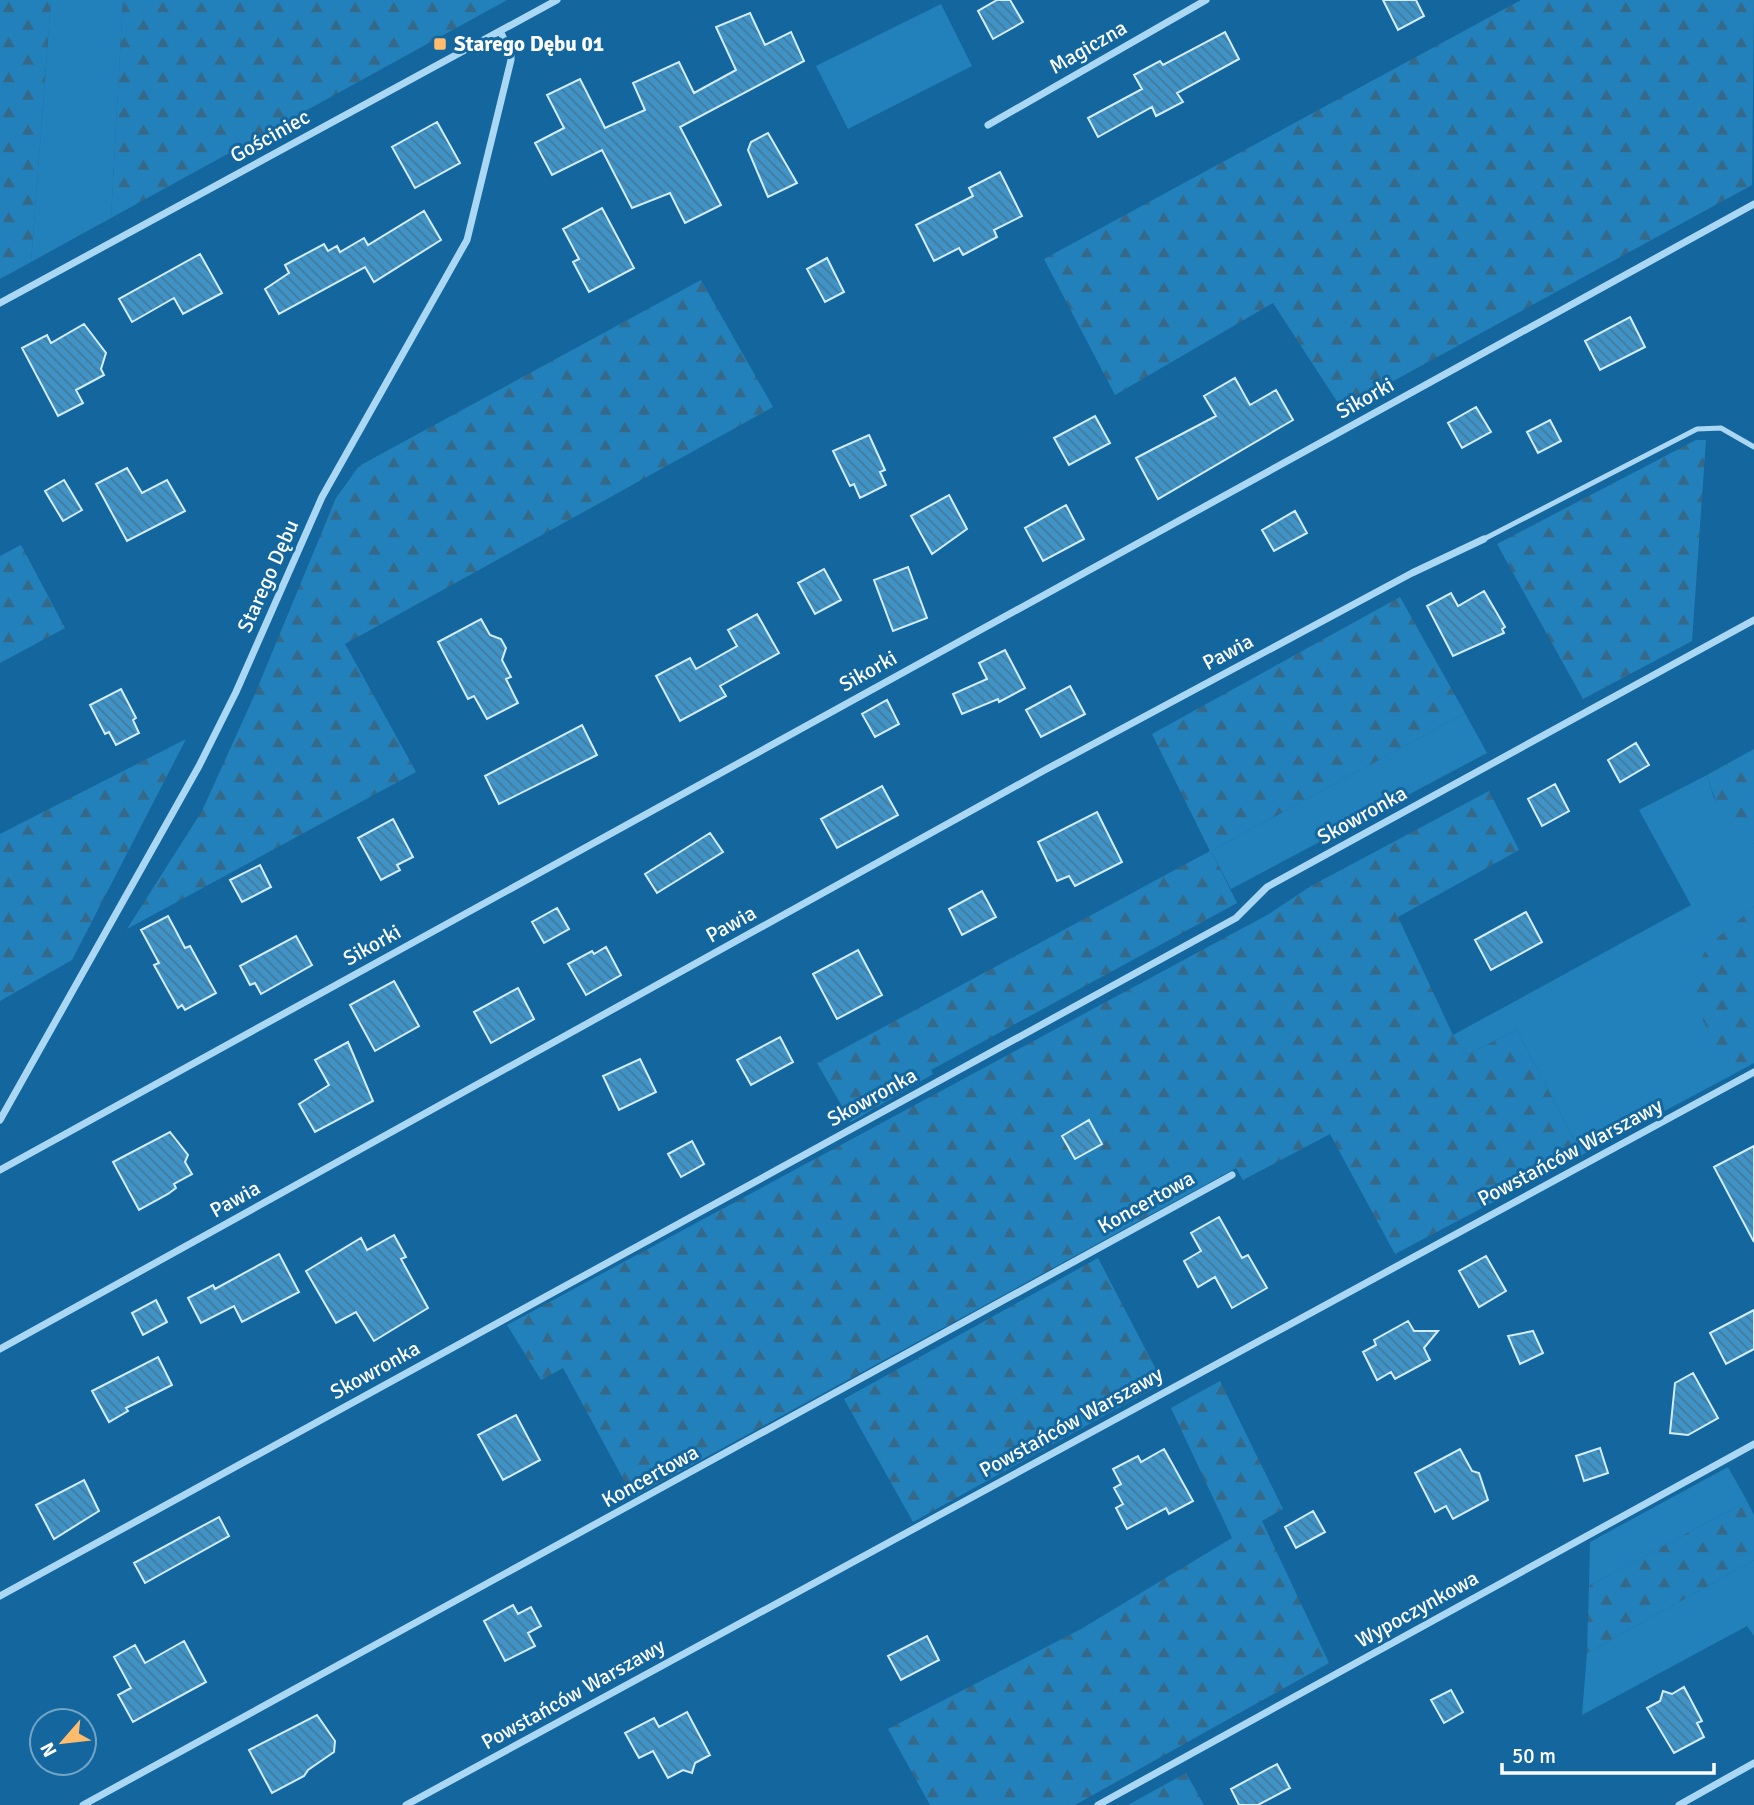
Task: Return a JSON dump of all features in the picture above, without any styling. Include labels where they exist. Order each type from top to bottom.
[{"type":"street","name":"Gościniec","points":[[0,303],[557,0]]},
{"type":"street","name":"Magiczna","points":[[988,125],[1206,0]]},
{"type":"street","name":"Starego Dębu","points":[[0,1119],[199,766],[236,692],[321,497],[467,240],[511,60],[511,52],[500,30]]},
{"type":"street","name":"Sikorki","points":[[0,1170],[1754,204]]},
{"type":"street","name":"Pawia","points":[[0,1349],[1043,771],[1412,573],[1483,539]]},
{"type":"street","name":"Skowronka","points":[[0,1596],[1237,918],[1267,887],[1754,620]]},
{"type":"street","name":"Powstańców Warszawy","points":[[406,1805],[1754,1072]]},
{"type":"street","name":"Koncertowa","points":[[83,1805],[646,1499],[833,1392],[1232,1175]]},
{"type":"street","name":"Wypoczynkowa","points":[[1098,1805],[1754,1444]]},
{"type":"street","points":[[1679,1805],[1754,1763]]},
{"type":"lane","points":[[1483,539],[1697,429],[1720,428],[1754,447]]},
{"type":"green space","points":[[0,0],[51,0],[31,262],[0,279]]},
{"type":"green space","points":[[51,0],[123,0],[111,218],[31,262]]},
{"type":"green space","points":[[123,0],[507,0],[111,218]]},
{"type":"green space","points":[[1521,0],[1754,0],[1752,185],[1342,409],[1273,303],[1115,395],[1044,259]]},
{"type":"green space","points":[[941,4],[972,66],[848,129],[816,66]]},
{"type":"green space","points":[[701,280],[773,407],[345,644],[416,772],[127,929],[202,811],[255,694],[336,498],[359,466]]},
{"type":"green space","points":[[1696,440],[1706,440],[1692,641],[1583,699],[1497,544]]},
{"type":"green space","points":[[21,545],[65,628],[0,663],[0,556]]},
{"type":"green space","points":[[1400,597],[1465,713],[1211,851],[1237,903],[931,1070],[933,1074],[851,1122],[817,1063],[1210,851],[1152,734]]},
{"type":"green space","points":[[1465,713],[1487,753],[1231,889],[1211,851]]},
{"type":"green space","points":[[186,739],[72,960],[0,1001],[0,834]]},
{"type":"green space","points":[[1754,749],[1754,844],[1722,811],[1707,775]]},
{"type":"green space","points":[[1707,775],[1714,798],[1731,822],[1746,831],[1754,844],[1754,906],[1748,912],[1703,1020],[1732,1075],[1582,1155],[1517,1030],[1466,1055],[1453,1035],[1691,905],[1639,810]]},
{"type":"green space","points":[[1489,791],[1519,850],[1398,917],[1453,1035],[1466,1055],[1517,1030],[1582,1155],[1395,1254],[1330,1134],[1243,1180],[1236,1168],[633,1497],[563,1368],[541,1380],[507,1325],[1269,914],[1311,886]]},
{"type":"green space","points":[[1754,906],[1754,1063],[1732,1075],[1706,1026],[1696,991],[1696,974],[1701,958],[1713,942]]},
{"type":"green space","points":[[1098,1258],[1163,1383],[913,1522],[844,1399]]},
{"type":"green space","points":[[1220,1381],[1283,1509],[1262,1521],[1329,1663],[1075,1805],[930,1805],[888,1729],[1081,1629],[1232,1538],[1171,1408]]},
{"type":"green space","points":[[1728,1467],[1747,1501],[1589,1586],[1590,1542]]},
{"type":"green space","points":[[1747,1501],[1754,1515],[1754,1560],[1587,1653],[1589,1586]]},
{"type":"green space","points":[[1754,1560],[1754,1636],[1747,1626],[1582,1715],[1587,1653]]},
{"type":"green space","points":[[1186,1773],[1204,1805],[1128,1805]]},
{"type":"building","points":[[997,0],[1010,0],[1023,22],[993,39],[978,11]]},
{"type":"building","points":[[1383,0],[1416,0],[1424,16],[1398,30]]},
{"type":"building","points":[[750,13],[765,45],[791,32],[804,61],[680,127],[721,205],[685,223],[670,193],[632,208],[602,150],[552,175],[535,143],[564,128],[547,95],[580,79],[605,128],[645,110],[633,83],[679,62],[694,93],[736,70],[716,27]]},
{"type":"building","points":[[1225,32],[1239,59],[1177,93],[1183,102],[1156,116],[1152,107],[1098,137],[1088,118],[1142,89],[1134,75],[1160,61],[1163,65]]},
{"type":"building","points":[[437,122],[460,163],[415,188],[392,147]]},
{"type":"building","points":[[768,133],[797,183],[768,197],[748,150],[751,142]]},
{"type":"building","points":[[1000,172],[1022,216],[994,230],[997,237],[963,255],[959,248],[934,261],[916,225],[973,196],[969,188]]},
{"type":"building","points":[[602,208],[634,268],[589,292],[573,262],[579,259],[563,229]]},
{"type":"building","points":[[424,211],[441,240],[374,282],[365,267],[279,314],[265,289],[289,273],[285,265],[324,244],[328,251],[337,246],[340,252],[364,238],[368,245]]},
{"type":"building","points":[[200,254],[222,293],[183,314],[174,298],[132,322],[119,299]]},
{"type":"building","points":[[827,258],[844,292],[825,302],[807,269]]},
{"type":"building","points":[[1630,317],[1645,347],[1600,370],[1585,341]]},
{"type":"building","points":[[84,324],[106,353],[101,369],[104,375],[76,390],[83,403],[58,416],[22,348],[47,335],[51,343]]},
{"type":"building","points":[[1235,378],[1250,405],[1276,390],[1293,420],[1158,499],[1136,458],[1216,416],[1204,396]]},
{"type":"building","points":[[1476,407],[1491,432],[1462,448],[1448,423]]},
{"type":"building","points":[[1095,416],[1110,443],[1069,465],[1054,438]]},
{"type":"building","points":[[1550,420],[1561,441],[1538,453],[1527,432]]},
{"type":"building","points":[[869,435],[885,470],[880,472],[886,485],[860,498],[854,484],[850,486],[833,451]]},
{"type":"building","points":[[127,468],[142,493],[167,480],[185,511],[127,541],[96,484]]},
{"type":"building","points":[[64,480],[82,510],[63,521],[45,491]]},
{"type":"building","points":[[949,495],[967,529],[932,554],[911,516]]},
{"type":"building","points":[[1066,505],[1084,539],[1043,561],[1025,528]]},
{"type":"building","points":[[1295,511],[1307,533],[1274,551],[1262,530]]},
{"type":"building","points":[[908,567],[927,618],[893,631],[874,580]]},
{"type":"building","points":[[824,569],[841,600],[815,614],[798,583]]},
{"type":"building","points":[[1484,591],[1505,627],[1502,629],[1504,633],[1453,656],[1427,606],[1451,593],[1458,606]]},
{"type":"building","points":[[757,614],[779,653],[720,686],[726,696],[680,721],[656,676],[690,658],[696,669],[737,646],[728,630]]},
{"type":"building","points":[[481,619],[490,635],[501,639],[506,648],[502,660],[511,677],[506,679],[518,703],[487,719],[474,696],[468,699],[438,642]]},
{"type":"building","points":[[1005,650],[1025,688],[999,702],[998,699],[962,714],[953,694],[987,679],[979,663]]},
{"type":"building","points":[[1070,686],[1085,714],[1041,737],[1026,710]]},
{"type":"building","points":[[121,689],[136,718],[133,720],[139,733],[116,745],[109,732],[105,734],[90,705]]},
{"type":"building","points":[[887,700],[899,724],[875,737],[862,714]]},
{"type":"building","points":[[582,725],[597,755],[499,804],[485,776]]},
{"type":"building","points":[[1636,743],[1649,765],[1620,782],[1608,760]]},
{"type":"building","points":[[1555,784],[1569,811],[1542,826],[1528,799]]},
{"type":"building","points":[[882,786],[898,815],[837,848],[821,819]]},
{"type":"building","points":[[1097,812],[1122,862],[1075,886],[1069,876],[1057,881],[1038,842]]},
{"type":"building","points":[[393,819],[413,857],[397,865],[400,870],[381,880],[358,838]]},
{"type":"building","points":[[710,833],[723,852],[657,893],[645,874]]},
{"type":"building","points":[[260,865],[271,887],[242,902],[230,880]]},
{"type":"building","points":[[982,891],[996,917],[962,935],[949,909]]},
{"type":"building","points":[[557,908],[569,929],[544,943],[532,922]]},
{"type":"building","points":[[1526,912],[1542,942],[1491,970],[1475,940]]},
{"type":"building","points":[[168,916],[185,948],[190,946],[216,993],[185,1010],[182,1005],[178,1008],[154,965],[159,963],[141,930]]},
{"type":"building","points":[[296,936],[312,965],[261,994],[255,983],[250,985],[240,966]]},
{"type":"building","points":[[606,947],[621,975],[586,995],[568,964]]},
{"type":"building","points":[[858,950],[882,995],[837,1019],[813,974]]},
{"type":"building","points":[[394,981],[419,1026],[375,1051],[350,1005]]},
{"type":"building","points":[[518,988],[534,1019],[491,1043],[474,1012]]},
{"type":"building","points":[[780,1037],[793,1062],[751,1085],[737,1060]]},
{"type":"building","points":[[348,1042],[373,1101],[315,1132],[299,1104],[329,1085],[315,1060]]},
{"type":"building","points":[[640,1059],[656,1092],[619,1110],[603,1076]]},
{"type":"building","points":[[1089,1120],[1102,1144],[1075,1159],[1062,1136]]},
{"type":"building","points":[[170,1132],[188,1155],[185,1162],[192,1174],[174,1184],[176,1188],[168,1194],[139,1210],[113,1162]]},
{"type":"building","points":[[692,1141],[704,1164],[681,1177],[668,1154]]},
{"type":"building","points":[[1754,1146],[1754,1242],[1714,1167]]},
{"type":"building","points":[[1219,1217],[1242,1258],[1248,1255],[1267,1288],[1232,1308],[1215,1277],[1198,1287],[1184,1261],[1201,1251],[1191,1233]]},
{"type":"building","points":[[394,1235],[406,1257],[401,1259],[428,1308],[374,1341],[356,1312],[336,1323],[306,1271],[361,1238],[367,1250]]},
{"type":"building","points":[[279,1254],[299,1292],[242,1322],[234,1306],[201,1323],[188,1298],[213,1285],[215,1289]]},
{"type":"building","points":[[1486,1256],[1506,1291],[1479,1307],[1459,1271]]},
{"type":"building","points":[[156,1300],[167,1322],[143,1335],[132,1313]]},
{"type":"building","points":[[1754,1310],[1754,1349],[1726,1364],[1710,1333]]},
{"type":"building","points":[[1408,1321],[1414,1331],[1438,1331],[1424,1348],[1430,1360],[1395,1379],[1391,1372],[1377,1380],[1363,1352],[1376,1345],[1374,1340]]},
{"type":"building","points":[[1533,1331],[1543,1353],[1520,1364],[1508,1336]]},
{"type":"building","points":[[158,1357],[172,1385],[126,1408],[128,1411],[109,1422],[92,1391]]},
{"type":"building","points":[[1693,1373],[1718,1418],[1688,1435],[1670,1433],[1675,1383]]},
{"type":"building","points":[[516,1415],[540,1460],[503,1480],[478,1435]]},
{"type":"building","points":[[1600,1448],[1608,1473],[1584,1481],[1576,1456]]},
{"type":"building","points":[[1164,1449],[1193,1501],[1169,1514],[1166,1508],[1127,1529],[1116,1508],[1123,1504],[1114,1488],[1121,1484],[1113,1469],[1138,1456],[1141,1462]]},
{"type":"building","points":[[1460,1449],[1472,1471],[1479,1473],[1488,1500],[1453,1519],[1446,1506],[1435,1512],[1415,1473]]},
{"type":"building","points":[[84,1480],[99,1511],[54,1539],[36,1505]]},
{"type":"building","points":[[1313,1511],[1325,1532],[1296,1548],[1285,1527]]},
{"type":"building","points":[[219,1517],[229,1536],[145,1583],[134,1563]]},
{"type":"building","points":[[513,1605],[518,1614],[531,1607],[541,1626],[528,1633],[535,1646],[505,1661],[484,1621]]},
{"type":"building","points":[[927,1636],[939,1660],[901,1680],[888,1656]]},
{"type":"building","points":[[184,1641],[206,1682],[133,1722],[118,1695],[131,1688],[114,1657],[135,1645],[145,1663]]},
{"type":"building","points":[[1684,1687],[1702,1721],[1697,1723],[1704,1737],[1674,1753],[1647,1708],[1660,1701],[1663,1691],[1672,1694]]},
{"type":"building","points":[[1451,1690],[1463,1712],[1444,1723],[1431,1700]]},
{"type":"building","points":[[687,1712],[710,1755],[695,1763],[692,1773],[683,1770],[668,1778],[653,1751],[639,1758],[625,1733],[654,1718],[659,1727]]},
{"type":"building","points":[[317,1715],[335,1741],[334,1752],[308,1770],[304,1776],[272,1793],[249,1750]]},
{"type":"building","points":[[1277,1764],[1290,1788],[1258,1805],[1239,1805],[1231,1789]]},
{"type":"place","name":"Starego Dębu 01","points":[[440,44]]}]
